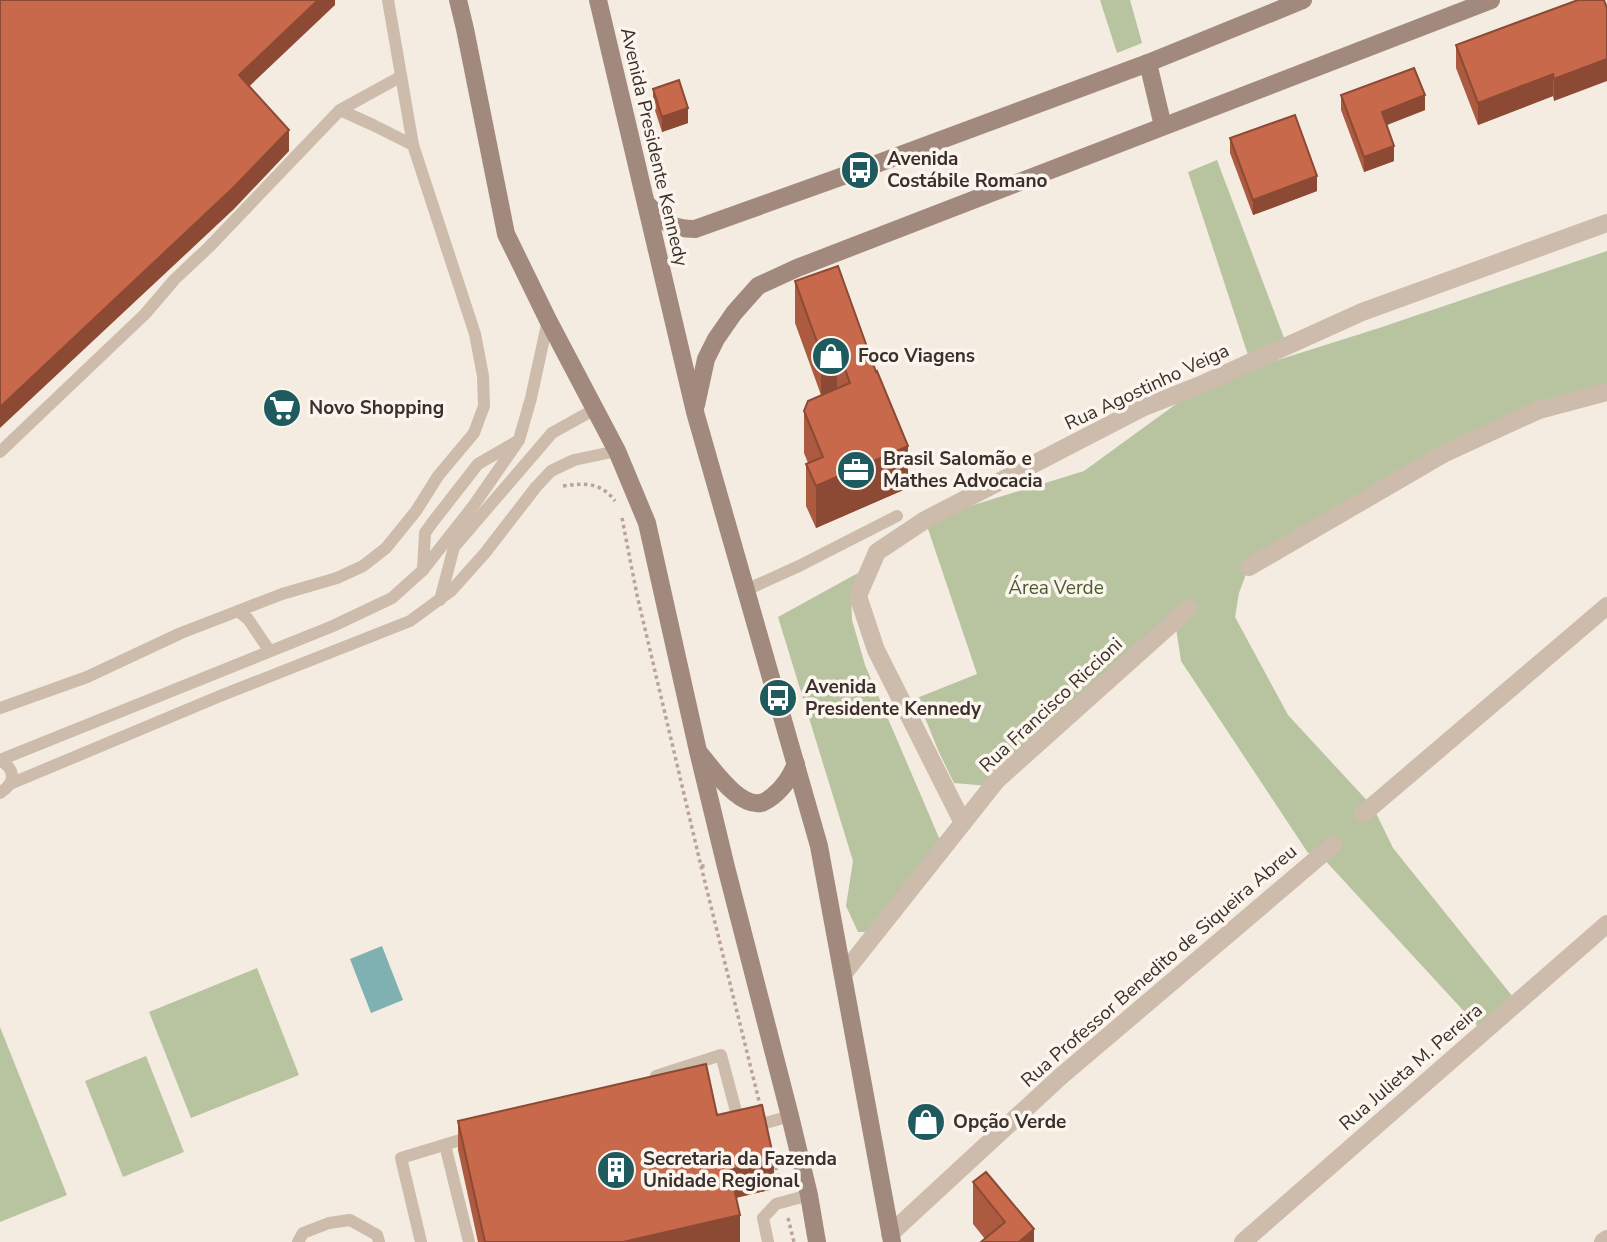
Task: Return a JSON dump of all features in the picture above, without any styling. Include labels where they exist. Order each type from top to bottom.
[{"type":"main road","points":[[458,0],[506,234],[548,320],[618,451],[648,523],[698,751],[790,1116],[817,1242]]},
{"type":"main road","points":[[465,29],[472,0]]},
{"type":"main road","name":"Avenida Presidente Kennedy","points":[[598,0],[695,412],[819,846],[891,1238]]},
{"type":"main road","points":[[646,203],[669,225],[695,229],[1148,63],[1303,0]]},
{"type":"main road","points":[[695,412],[706,359],[734,313],[758,286],[797,268],[1491,0]]},
{"type":"main road","points":[[1148,63],[1163,127]]},
{"type":"main road","points":[[698,751],[730,789],[754,804],[764,802],[788,782],[796,764]]},
{"type":"street","name":"Rua Agostinho Veiga","points":[[962,823],[876,650],[858,596],[877,552],[925,520],[1142,408],[1205,383],[1362,312],[1607,223]]},
{"type":"street","points":[[1249,567],[1445,453],[1539,410],[1607,392]]},
{"type":"street","points":[[1363,814],[1607,606]]},
{"type":"street","name":"Rua Francisco Riccioni","points":[[844,973],[997,780],[1189,608]]},
{"type":"street","name":"Rua Professor Benedito de Siqueira Abreu","points":[[891,1238],[1060,1077],[1333,845]]},
{"type":"street","name":"Rua Julieta M. Pereira","points":[[1243,1242],[1607,924]]},
{"type":"lane","points":[[0,708],[87,677],[181,634],[282,594],[337,578],[363,566],[386,548],[416,511],[438,476],[469,440],[480,420],[484,406],[483,376],[475,334],[413,145],[388,0]]},
{"type":"lane","points":[[0,452],[145,314],[175,279],[340,110],[400,77]]},
{"type":"lane","points":[[340,110],[413,145]]},
{"type":"lane","points":[[0,760],[333,626],[392,598],[424,570],[519,440],[548,320]]},
{"type":"lane","points":[[440,600],[454,547],[552,433],[595,409]]},
{"type":"lane","points":[[424,570],[425,533],[432,523],[478,464],[519,440]]},
{"type":"lane","points":[[5,789],[220,696],[410,621],[451,591],[551,471],[574,460],[618,451]]},
{"type":"lane","points":[[746,590],[897,516]]},
{"type":"lane","points":[[239,611],[248,619],[269,650]]},
{"type":"lane","points":[[0,760],[9,766],[12,775],[5,789]]},
{"type":"lane","points":[[648,1079],[721,1055],[741,1130],[790,1116]]},
{"type":"lane","points":[[421,1242],[401,1158],[484,1133]]},
{"type":"lane","points":[[445,1145],[469,1242]]},
{"type":"lane","points":[[768,1242],[763,1218],[776,1204],[809,1195]]},
{"type":"lane","points":[[298,1242],[303,1233],[329,1223],[350,1220],[377,1235],[379,1242]]},
{"type":"path","points":[[536,487],[547,496],[562,486],[585,483],[600,487],[616,503]]},
{"type":"path","points":[[620,509],[637,595],[701,866],[794,1242]]},
{"type":"path","points":[[701,866],[726,867]]},
{"type":"green space","points":[[1100,0],[1130,0],[1142,43],[1117,53]]},
{"type":"green space","points":[[1217,160],[1284,338],[1248,355],[1188,172]]},
{"type":"green space","name":"Área Verde","points":[[1607,251],[1607,392],[1495,429],[1249,566],[1239,593],[1235,617],[1288,715],[1373,807],[1393,848],[1517,1002],[1483,1032],[1321,856],[1308,853],[1181,661],[1174,615],[989,786],[954,783],[917,698],[977,674],[925,520],[1084,471],[1205,383]]},
{"type":"green space","points":[[858,573],[851,592],[852,620],[865,665],[943,847],[900,917],[878,932],[858,932],[846,906],[853,861],[778,617]]},
{"type":"green space","points":[[257,968],[299,1075],[191,1118],[149,1012]]},
{"type":"green space","points":[[0,1027],[67,1195],[0,1222]]},
{"type":"green space","points":[[146,1056],[184,1152],[123,1177],[85,1081]]},
{"type":"water","points":[[382,946],[403,1000],[371,1013],[350,959]]},
{"type":"building","points":[[0,0],[318,0],[239,75],[289,130],[234,187],[0,407]]},
{"type":"building","points":[[1578,0],[1604,0],[1607,8],[1607,59],[1554,79],[1553,74],[1478,103],[1456,45]]},
{"type":"building","points":[[1414,68],[1425,95],[1382,112],[1394,146],[1364,157],[1341,95]]},
{"type":"building","points":[[679,80],[688,108],[662,117],[653,89]]},
{"type":"building","points":[[1295,115],[1317,176],[1253,200],[1230,138]]},
{"type":"building","points":[[838,266],[876,372],[908,446],[816,486],[806,464],[823,457],[804,411],[808,401],[850,383],[837,347],[821,353],[795,281]]},
{"type":"building","name":"Secretaria da Fazenda Unidade Regional","points":[[706,1064],[717,1115],[762,1105],[774,1160],[730,1170],[740,1215],[623,1242],[485,1242],[458,1121]]},
{"type":"building","points":[[986,1172],[1034,1229],[1019,1242],[981,1242],[1005,1222],[973,1182]]},
{"type":"place","name":"Avenida Costábile Romano","points":[[860,170]]},
{"type":"place","name":"Foco Viagens","points":[[831,356]]},
{"type":"place","name":"Novo Shopping","points":[[282,408]]},
{"type":"place","name":"Brasil Salomão e Mathes Advocacia","points":[[856,470]]},
{"type":"place","name":"Avenida Presidente Kennedy","points":[[778,698]]},
{"type":"place","name":"Opção Verde","points":[[926,1122]]},
{"type":"place","name":"Secretaria da Fazenda Unidade Regional","points":[[616,1170]]}]
